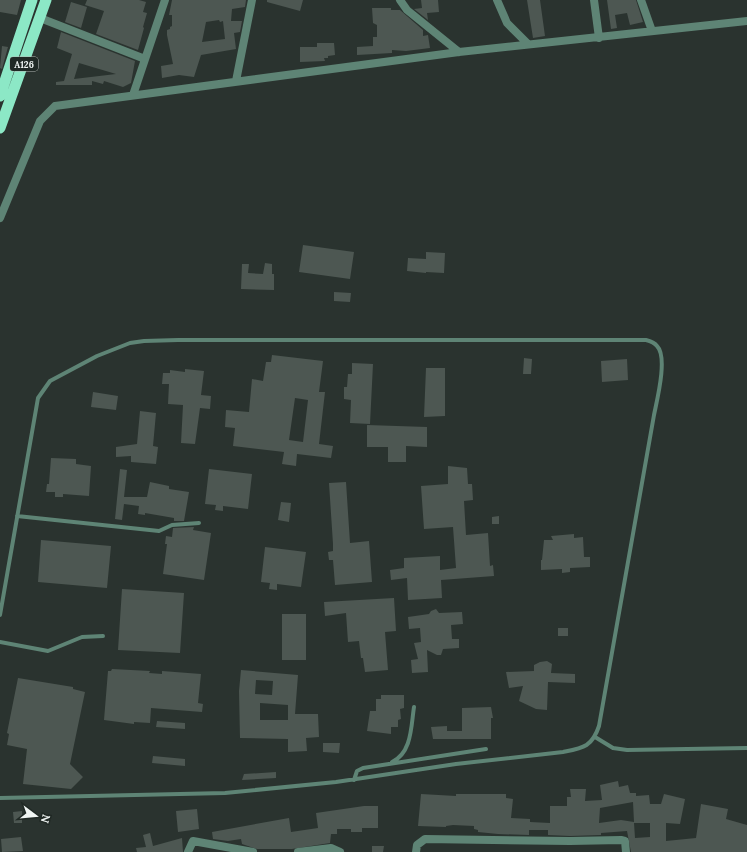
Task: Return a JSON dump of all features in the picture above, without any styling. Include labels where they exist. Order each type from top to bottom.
[{"type":"highway","name":"A126","points":[[1,89],[32,0]]},
{"type":"highway","name":"A126","points":[[0,128],[46,0]]},
{"type":"street","points":[[133,95],[165,0]]},
{"type":"street","points":[[236,81],[252,0]]},
{"type":"street","points":[[400,0],[407,10],[459,52]]},
{"type":"street","points":[[497,0],[507,23],[528,44]]},
{"type":"street","points":[[594,0],[599,38]]},
{"type":"street","points":[[641,0],[652,31]]},
{"type":"street","points":[[40,18],[145,59]]},
{"type":"street","points":[[0,218],[40,121],[55,106],[459,52],[747,21]]},
{"type":"street","points":[[416,852],[417,845],[420,841],[432,839],[570,841],[625,840],[626,852]]},
{"type":"street","points":[[188,852],[193,841],[253,852]]},
{"type":"street","points":[[298,852],[331,848],[340,852]]},
{"type":"lane","points":[[0,615],[34,412],[38,398],[50,381],[65,372],[130,343],[178,340],[646,340],[653,342],[660,351],[661,370],[604,695],[595,737],[590,744],[580,749],[563,752],[456,764],[354,780],[225,793],[0,798]]},
{"type":"lane","points":[[17,516],[159,532],[172,525],[199,523]]},
{"type":"lane","points":[[0,642],[48,651],[82,637],[103,636]]},
{"type":"lane","points":[[387,764],[398,759],[408,745],[414,707]]},
{"type":"lane","points":[[595,737],[613,748],[627,750],[747,748]]},
{"type":"lane","points":[[354,780],[359,770],[387,764],[486,749]]},
{"type":"building","points":[[0,0],[21,0],[17,15],[0,12]]},
{"type":"building","points":[[87,0],[139,0],[146,2],[143,12],[147,13],[138,50],[96,34],[104,11],[85,5]]},
{"type":"building","points":[[172,0],[246,0],[245,7],[232,9],[231,21],[242,21],[240,32],[234,33],[236,49],[201,55],[194,77],[179,75],[162,78],[161,66],[173,64],[167,35],[167,30],[172,26],[172,15],[169,15]],"holes":[[[219,20],[220,22],[223,21],[225,39],[202,42],[206,22]]]},
{"type":"building","points":[[267,0],[303,0],[300,11],[267,2]]},
{"type":"building","points":[[421,0],[438,0],[439,12],[427,13],[428,20],[414,9],[422,8]]},
{"type":"building","points":[[527,0],[540,0],[545,36],[533,38]]},
{"type":"building","points":[[607,0],[636,0],[643,22],[630,25],[627,13],[615,15],[617,28],[611,29]]},
{"type":"building","points":[[71,2],[87,7],[81,28],[65,22]]},
{"type":"building","points":[[372,8],[391,8],[391,10],[400,10],[423,30],[423,36],[428,35],[430,48],[406,51],[392,50],[392,53],[357,55],[357,47],[373,46],[373,37],[377,37],[377,25],[373,23]]},
{"type":"building","points":[[61,32],[135,61],[131,83],[123,87],[104,81],[103,84],[92,81],[92,85],[56,85],[56,82],[64,81],[72,54],[57,48]],"holes":[[[79,63],[116,74],[74,79]]]},
{"type":"building","points":[[317,43],[334,43],[335,55],[324,58],[325,61],[300,62],[300,47],[317,47]]},
{"type":"building","points":[[2,46],[8,47],[2,69],[0,68]]},
{"type":"building","points":[[303,245],[354,252],[350,279],[299,272]]},
{"type":"building","points":[[426,252],[445,253],[444,273],[407,271],[408,258],[426,259]]},
{"type":"building","points":[[265,263],[272,264],[272,274],[274,274],[274,290],[241,289],[242,264],[249,264],[248,273],[263,274]]},
{"type":"building","points":[[334,292],[351,293],[350,302],[334,301]]},
{"type":"building","points":[[272,355],[323,361],[319,392],[325,392],[319,444],[333,446],[331,458],[297,454],[296,466],[282,464],[284,452],[233,446],[235,428],[225,427],[226,410],[249,412],[252,379],[263,381],[266,362],[271,362]],"holes":[[[295,398],[308,400],[303,442],[289,440]]]},
{"type":"building","points":[[524,358],[532,359],[531,374],[523,374]]},
{"type":"building","points":[[627,359],[628,380],[602,382],[601,361]]},
{"type":"building","points":[[352,363],[373,364],[370,424],[350,423],[351,400],[344,399],[344,387],[347,387],[348,374],[352,374]]},
{"type":"building","points":[[426,368],[445,368],[445,416],[424,417]]},
{"type":"building","points":[[185,369],[204,371],[201,395],[211,396],[210,409],[200,408],[195,444],[181,443],[183,405],[168,404],[169,384],[162,384],[163,373],[170,373],[170,370],[185,372]]},
{"type":"building","points":[[93,392],[118,396],[116,410],[91,407]]},
{"type":"building","points":[[140,411],[156,413],[153,446],[158,447],[156,464],[131,462],[131,456],[116,457],[116,447],[137,444]]},
{"type":"building","points":[[367,425],[427,427],[427,447],[406,446],[406,462],[388,462],[388,447],[367,447]]},
{"type":"building","points":[[51,458],[76,459],[76,464],[91,466],[89,496],[63,494],[63,497],[55,497],[55,492],[46,492],[47,484],[49,484]]},
{"type":"building","points":[[448,466],[467,468],[468,484],[472,484],[473,500],[464,501],[466,535],[488,533],[490,566],[493,565],[494,576],[441,580],[442,598],[408,600],[407,578],[391,580],[390,570],[404,568],[404,558],[440,556],[440,570],[456,568],[453,527],[424,529],[421,486],[448,484]]},
{"type":"building","points":[[120,469],[127,470],[124,497],[147,497],[150,482],[169,486],[169,489],[189,492],[184,521],[174,521],[174,518],[145,513],[145,515],[138,514],[139,506],[124,504],[122,520],[115,519]]},
{"type":"building","points":[[209,469],[252,474],[248,509],[223,506],[223,511],[215,510],[216,505],[205,504]]},
{"type":"building","points":[[346,482],[350,543],[369,541],[372,582],[335,585],[333,560],[329,560],[328,552],[333,551],[329,483]]},
{"type":"building","points":[[281,502],[291,503],[289,522],[278,520]]},
{"type":"building","points":[[499,516],[499,524],[492,524],[492,517]]},
{"type":"building","points":[[194,527],[193,530],[211,533],[204,580],[163,574],[167,544],[165,544],[166,536],[172,537],[173,528]]},
{"type":"building","points":[[574,534],[574,538],[583,537],[584,557],[590,557],[590,567],[570,568],[570,572],[562,573],[562,569],[541,570],[544,540],[553,540],[551,536]]},
{"type":"building","points":[[41,540],[111,546],[107,588],[38,582]]},
{"type":"building","points":[[265,547],[306,552],[301,587],[277,584],[277,590],[269,589],[270,583],[261,582]]},
{"type":"building","points":[[122,589],[184,593],[180,653],[118,650]]},
{"type":"building","points":[[394,598],[396,631],[385,632],[388,670],[365,672],[363,658],[361,658],[359,641],[348,642],[346,613],[325,616],[324,602]]},
{"type":"building","points":[[436,609],[439,613],[462,612],[463,624],[451,625],[452,639],[459,639],[459,648],[443,649],[441,655],[437,655],[427,650],[428,672],[412,673],[411,660],[418,659],[414,643],[421,642],[420,628],[409,629],[408,617],[429,614],[431,611]]},
{"type":"building","points":[[282,614],[306,614],[306,660],[282,660]]},
{"type":"building","points":[[558,628],[568,628],[568,636],[558,636]]},
{"type":"building","points":[[547,661],[552,664],[551,673],[575,674],[575,683],[548,682],[547,710],[536,709],[519,701],[523,686],[509,688],[506,672],[534,671],[534,665]]},
{"type":"building","points":[[112,669],[150,671],[149,673],[162,674],[162,671],[201,674],[198,703],[203,704],[202,712],[151,708],[150,723],[134,722],[134,724],[104,720],[108,671],[111,671]]},
{"type":"building","points":[[241,670],[298,675],[295,714],[318,714],[319,737],[306,738],[307,751],[288,752],[288,739],[240,738],[239,691]],"holes":[[[256,680],[273,681],[272,695],[255,694]],[[260,703],[288,705],[288,720],[260,720]]]},
{"type":"building","points":[[18,678],[73,687],[73,689],[85,692],[70,764],[83,777],[71,789],[23,784],[27,749],[7,745],[9,734],[7,733]]},
{"type":"building","points":[[381,695],[404,695],[404,708],[400,709],[401,719],[398,720],[398,727],[391,727],[391,734],[367,731],[370,711],[376,711],[376,699],[381,699]]},
{"type":"building","points":[[491,707],[493,718],[491,718],[491,739],[433,739],[431,727],[447,726],[447,731],[462,731],[462,708]]},
{"type":"building","points":[[157,721],[185,723],[185,729],[156,727]]},
{"type":"building","points":[[323,743],[340,743],[339,753],[323,752]]},
{"type":"building","points":[[153,756],[185,759],[185,766],[152,763]]},
{"type":"building","points":[[276,772],[276,778],[242,780],[244,774]]},
{"type":"building","points":[[618,781],[619,787],[628,785],[630,793],[636,793],[636,796],[649,795],[650,804],[661,804],[664,794],[685,799],[680,824],[666,823],[666,841],[696,838],[701,804],[728,809],[726,819],[747,825],[747,852],[631,852],[627,831],[601,833],[601,835],[570,836],[548,835],[548,830],[529,830],[529,835],[478,832],[478,830],[474,829],[474,826],[418,826],[421,794],[456,796],[456,794],[506,794],[506,798],[513,799],[511,818],[530,819],[530,822],[550,823],[550,806],[567,806],[567,797],[571,797],[570,789],[586,789],[585,801],[602,800],[600,785]],"holes":[[[633,802],[634,822],[621,820],[599,823],[600,808]],[[634,823],[650,823],[650,837],[635,838]]]},
{"type":"building","points":[[364,806],[378,806],[378,828],[362,828],[362,832],[351,832],[351,829],[337,829],[337,834],[331,834],[330,843],[292,849],[257,849],[242,844],[241,839],[228,841],[213,839],[212,832],[289,818],[291,832],[318,828],[316,813]]},
{"type":"building","points":[[197,809],[199,829],[178,832],[176,811]]},
{"type":"building","points":[[22,811],[22,823],[14,823],[13,812]]},
{"type":"building","points":[[150,833],[153,846],[182,838],[183,852],[137,852],[136,848],[146,847],[143,835]]},
{"type":"building","points":[[21,837],[23,851],[2,852],[1,839]]},
{"type":"building","points":[[372,846],[384,846],[383,852],[372,852]]}]
